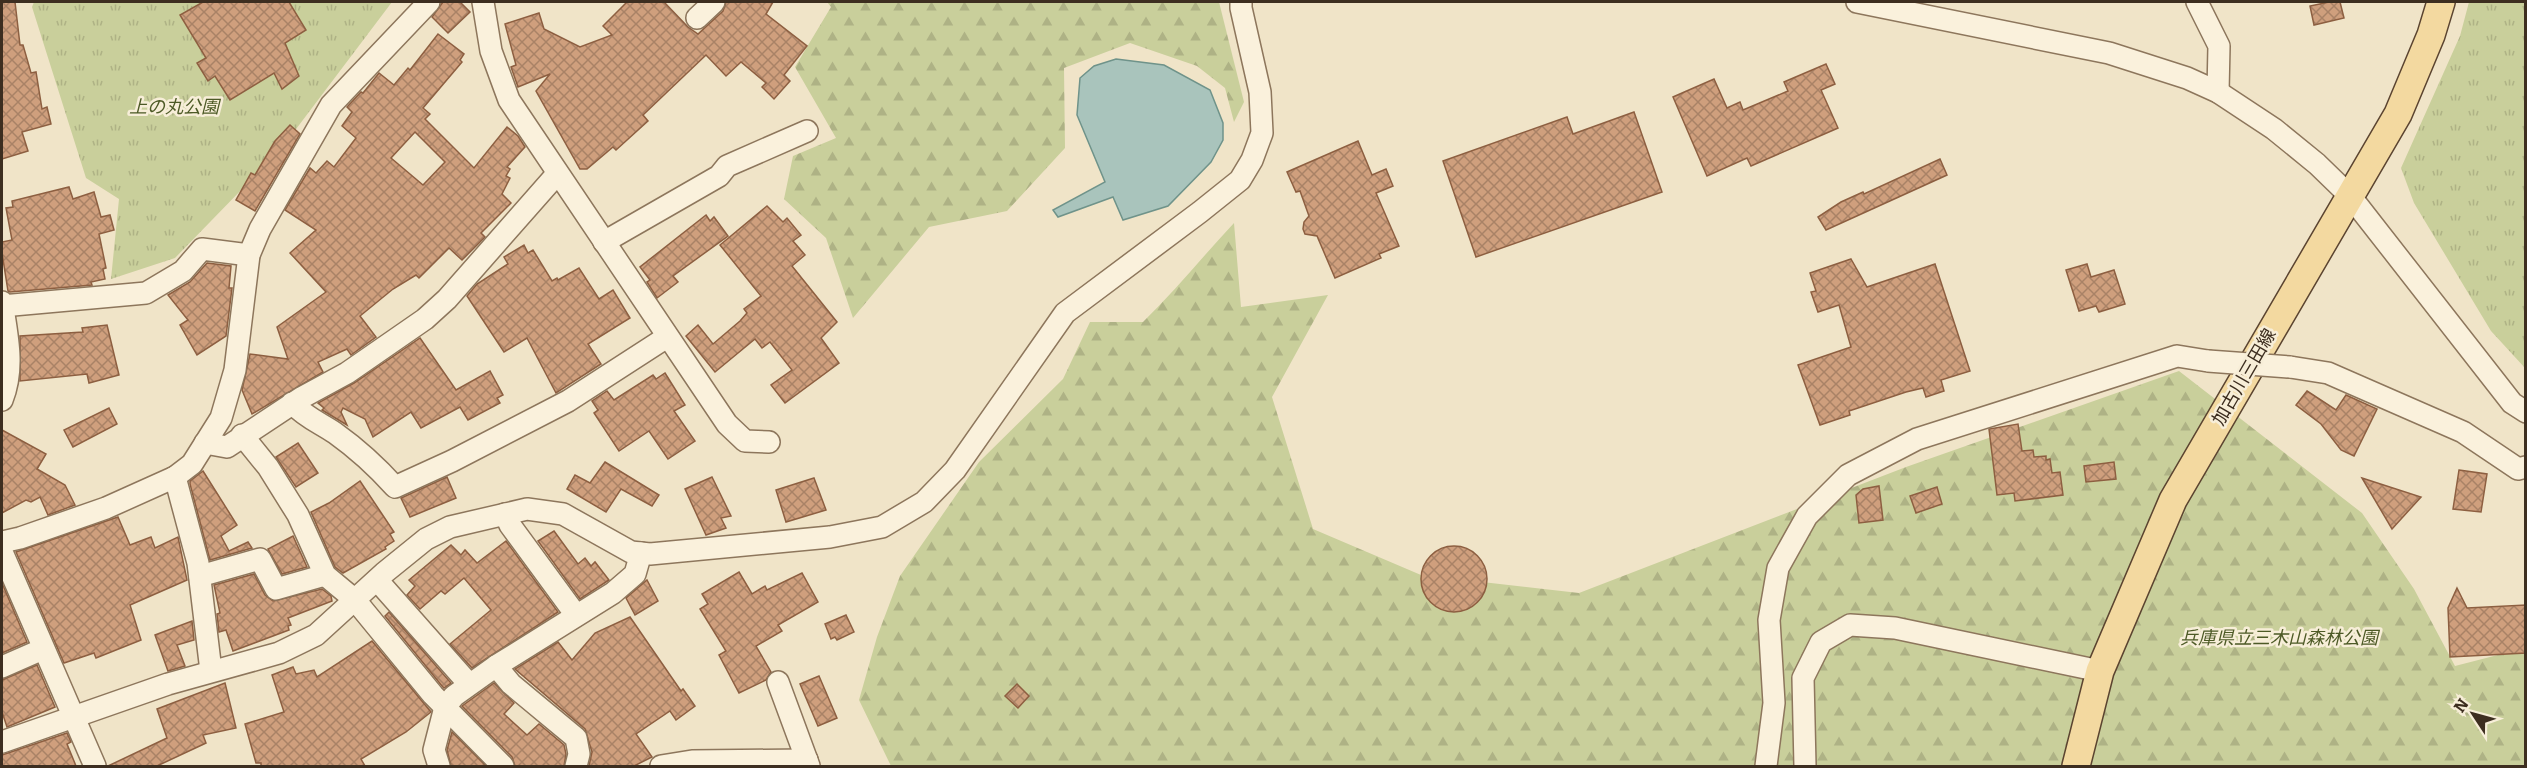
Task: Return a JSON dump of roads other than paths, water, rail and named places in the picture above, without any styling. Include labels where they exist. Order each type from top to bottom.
[{"type":"main road","name":"加古川三田線","points":[[2076,766],[2100,671],[2173,500],[2236,388],[2398,114],[2431,34],[2441,2]]},
{"type":"street","points":[[2,542],[87,515],[175,477],[192,464],[221,418],[235,370],[249,255],[283,187],[331,105],[429,2]]},
{"type":"street","points":[[483,2],[491,51],[509,100],[557,174],[727,424],[744,441],[769,442]]},
{"type":"street","points":[[697,18],[714,2]]},
{"type":"street","points":[[2,742],[211,671],[288,649],[316,635],[426,539],[450,527],[527,509],[563,514],[631,552],[650,554],[830,537],[882,527],[924,502],[955,470],[1065,313],[1240,180],[1252,160],[1262,134],[1260,92],[1241,2]]},
{"type":"street","points":[[2198,2],[2219,46],[2218,92]]},
{"type":"street","points":[[1865,3],[2109,54],[2187,78],[2218,92],[2274,129],[2317,164],[2351,197],[2512,403],[2526,412]]},
{"type":"street","points":[[604,242],[719,176],[727,166],[807,131]]},
{"type":"street","points":[[205,443],[227,447],[292,403],[347,374],[440,306],[557,174]]},
{"type":"street","points":[[2,400],[7,387],[10,350],[2,304],[146,293],[183,271],[202,249],[249,255]]},
{"type":"street","points":[[292,403],[304,416],[334,433],[370,462],[395,487],[452,461],[568,401],[667,337]]},
{"type":"street","points":[[1766,766],[1774,703],[1769,620],[1778,568],[1807,516],[1848,475],[1917,439],[2177,356],[2328,373],[2463,432],[2518,469],[2526,467]]},
{"type":"street","points":[[242,435],[268,467],[298,515],[325,575],[355,600],[445,706],[502,766]]},
{"type":"street","points":[[175,477],[200,576],[211,671]]},
{"type":"street","points":[[505,514],[510,525],[576,615]]},
{"type":"street","points":[[2,552],[95,766]]},
{"type":"street","points":[[439,766],[434,750],[445,706],[469,684],[613,593],[634,574],[641,553]]},
{"type":"street","points":[[200,576],[260,560],[276,590],[325,575]]},
{"type":"street","points":[[377,580],[469,684]]},
{"type":"street","points":[[1805,766],[1803,678],[1821,642],[1850,624],[1894,628],[2100,671]]},
{"type":"street","points":[[399,654],[422,632]]},
{"type":"street","points":[[2,667],[43,649]]},
{"type":"street","points":[[496,666],[511,684],[576,738],[579,754],[576,766]]},
{"type":"street","points":[[661,766],[692,761],[808,763],[778,682]]},
{"type":"water","points":[[1116,59],[1164,65],[1210,90],[1223,123],[1223,140],[1211,162],[1168,206],[1123,220],[1113,197],[1058,217],[1053,210],[1105,182],[1077,115],[1080,78],[1094,66]]},
{"type":"park label","name":"上の丸公園","points":[[174,107]]},
{"type":"park label","name":"兵庫県立三木山森林公園","points":[[2279,638]]}]
